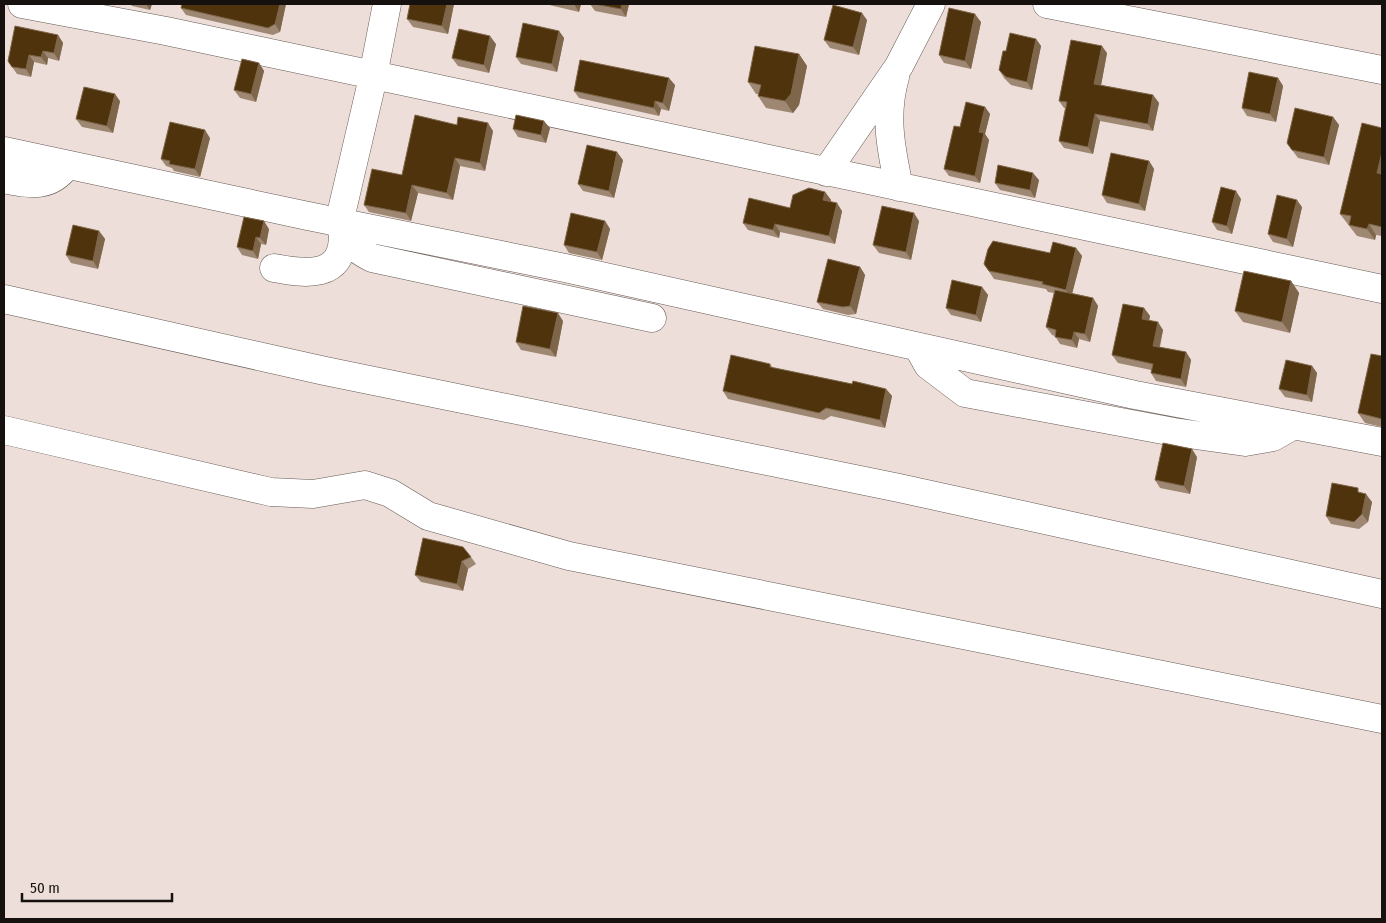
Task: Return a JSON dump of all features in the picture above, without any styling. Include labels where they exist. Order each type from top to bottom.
[{"type":"street","points":[[22,4],[166,31],[1382,289]]},
{"type":"street","points":[[274,268],[301,273],[324,270],[338,260],[343,246],[341,229],[387,4]]},
{"type":"street","points":[[826,172],[899,66],[931,4]]},
{"type":"street","points":[[1047,4],[1382,70]]},
{"type":"street","points":[[898,187],[888,134],[890,96],[899,66]]},
{"type":"street","points":[[4,151],[341,229],[565,268],[1135,395],[1382,442]]},
{"type":"street","points":[[4,179],[28,184],[43,183],[60,175],[67,165]]},
{"type":"street","points":[[341,229],[355,249],[372,258],[652,318]]},
{"type":"street","points":[[4,299],[325,371],[899,488],[1382,594]]},
{"type":"street","points":[[4,430],[271,492],[313,494],[365,485],[390,493],[428,516],[570,556],[1382,719]]},
{"type":"building","points":[[182,4],[280,4],[275,24],[268,28],[181,8]]},
{"type":"building","points":[[410,4],[447,4],[442,26],[407,19]]},
{"type":"building","points":[[594,4],[622,4],[621,9]]},
{"type":"building","points":[[833,5],[862,13],[853,47],[824,40]]},
{"type":"building","points":[[949,8],[975,14],[965,61],[939,55]]},
{"type":"building","points":[[523,23],[559,31],[552,64],[516,57]]},
{"type":"building","points":[[15,26],[58,35],[54,53],[43,51],[41,57],[29,55],[26,69],[12,67],[8,61]]},
{"type":"building","points":[[459,29],[490,36],[484,65],[452,58]]},
{"type":"building","points":[[1010,33],[1036,39],[1027,82],[1006,77],[999,70],[1003,51],[1006,51]]},
{"type":"building","points":[[1071,40],[1102,46],[1094,84],[1153,95],[1148,124],[1095,114],[1088,147],[1059,141],[1067,102],[1059,101]]},
{"type":"building","points":[[755,46],[799,54],[791,94],[785,101],[758,96],[761,85],[748,82]]},
{"type":"building","points":[[242,59],[259,63],[251,94],[234,90]]},
{"type":"building","points":[[580,60],[669,78],[663,103],[655,101],[654,108],[574,91]]},
{"type":"building","points":[[1249,72],[1278,78],[1270,114],[1242,108]]},
{"type":"building","points":[[84,87],[115,94],[107,126],[76,119]]},
{"type":"building","points":[[966,102],[985,107],[979,132],[984,133],[975,176],[944,169],[954,126],[960,127]]},
{"type":"building","points":[[1295,108],[1333,117],[1324,157],[1292,150],[1287,143]]},
{"type":"building","points":[[415,115],[457,125],[458,117],[488,123],[480,163],[455,158],[447,193],[412,185],[406,213],[364,205],[372,169],[402,175]]},
{"type":"building","points":[[516,115],[544,121],[541,135],[513,129]]},
{"type":"building","points":[[170,122],[205,130],[195,169],[169,164],[170,161],[161,159]]},
{"type":"building","points":[[1362,123],[1382,128],[1382,152],[1377,173],[1382,174],[1382,227],[1369,224],[1367,229],[1349,225],[1351,216],[1340,214]]},
{"type":"building","points":[[587,145],[617,152],[609,191],[578,184]]},
{"type":"building","points":[[1111,153],[1149,161],[1139,204],[1102,195]]},
{"type":"building","points":[[998,165],[1033,173],[1030,190],[995,183]]},
{"type":"building","points":[[1221,187],[1236,191],[1227,226],[1212,222]]},
{"type":"building","points":[[809,188],[825,192],[823,200],[837,203],[829,236],[775,224],[773,230],[743,223],[749,198],[790,208],[793,195]]},
{"type":"building","points":[[1277,195],[1297,200],[1287,239],[1268,234]]},
{"type":"building","points":[[882,206],[914,213],[906,252],[873,245]]},
{"type":"building","points":[[571,213],[605,221],[597,252],[564,245]]},
{"type":"building","points":[[244,217],[264,221],[260,238],[256,237],[253,251],[237,247]]},
{"type":"building","points":[[73,225],[99,231],[93,261],[66,255]]},
{"type":"building","points":[[993,241],[1050,253],[1053,242],[1076,248],[1066,290],[1042,284],[1043,282],[989,271],[984,264],[988,249]]},
{"type":"building","points":[[828,259],[860,267],[850,306],[843,307],[817,302]]},
{"type":"building","points":[[1244,271],[1291,281],[1282,322],[1235,311]]},
{"type":"building","points":[[952,280],[982,287],[976,315],[946,308]]},
{"type":"building","points":[[1055,290],[1093,298],[1085,334],[1074,332],[1072,340],[1055,337],[1056,330],[1046,327]]},
{"type":"building","points":[[1123,304],[1144,308],[1142,319],[1158,322],[1153,346],[1186,352],[1181,379],[1151,373],[1153,364],[1112,355]]},
{"type":"building","points":[[523,306],[558,313],[550,349],[516,342]]},
{"type":"building","points":[[1371,354],[1382,356],[1382,419],[1358,413]]},
{"type":"building","points":[[731,355],[770,364],[770,367],[852,384],[853,381],[886,389],[880,420],[826,408],[819,413],[723,391]]},
{"type":"building","points":[[1286,360],[1312,366],[1307,395],[1279,389]]},
{"type":"building","points":[[1163,443],[1192,449],[1184,486],[1155,480]]},
{"type":"building","points":[[1332,483],[1358,488],[1358,492],[1366,494],[1362,514],[1354,522],[1326,516]]},
{"type":"building","points":[[423,538],[463,547],[471,557],[462,561],[457,584],[415,575]]}]
